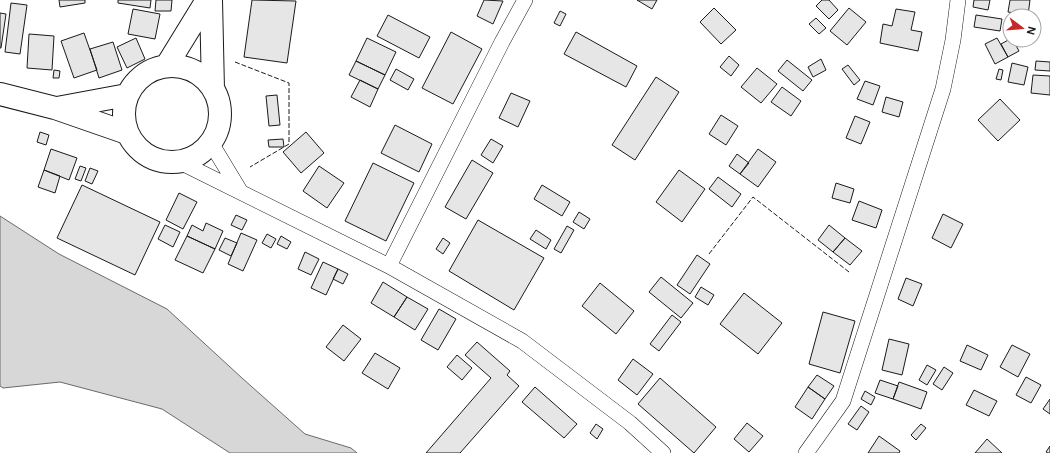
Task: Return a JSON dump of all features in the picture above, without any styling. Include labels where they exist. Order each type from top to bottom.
[{"type":"highway","points":[[167,65],[207,0]]},
{"type":"highway","points":[[211,0],[213,89]]},
{"type":"highway","points":[[167,65],[185,67],[201,75],[213,89],[219,102],[220,116],[217,130],[211,143],[197,155],[180,162],[158,161],[139,150],[127,133],[123,114],[127,95],[136,80],[150,70],[167,65]]},
{"type":"highway","points":[[0,94],[55,108],[127,133]]},
{"type":"highway","points":[[55,108],[127,95]]},
{"type":"street","points":[[389,266],[502,42],[525,0]]},
{"type":"street","points":[[806,453],[843,401],[943,89],[953,40],[958,0]]},
{"type":"street","points":[[211,143],[240,191]]},
{"type":"street","points":[[180,162],[389,266],[522,342],[630,423],[663,453]]},
{"type":"shaded area","points":[[0,216],[59,254],[167,309],[305,434],[351,448],[357,453],[230,453],[162,409],[60,382],[3,388],[0,386]]},
{"type":"building","points":[[59,0],[85,0],[85,3],[60,7]]},
{"type":"building","points":[[118,0],[151,0],[150,8],[118,3]]},
{"type":"building","points":[[156,0],[172,0],[171,11],[155,11]]},
{"type":"building","points":[[252,0],[296,1],[287,63],[244,57]]},
{"type":"building","points":[[484,0],[503,1],[493,24],[477,16]]},
{"type":"building","points":[[637,0],[657,0],[652,9]]},
{"type":"building","points":[[822,0],[829,0],[838,10],[829,19],[816,6]]},
{"type":"building","points":[[974,0],[990,0],[988,10],[973,7]]},
{"type":"building","points":[[1010,0],[1030,0],[1029,8],[1009,8]]},
{"type":"building","points":[[11,3],[27,5],[20,54],[5,52]]},
{"type":"building","points":[[714,8],[736,30],[721,44],[700,22]]},
{"type":"building","points":[[849,8],[866,22],[847,45],[830,31]]},
{"type":"building","points":[[133,9],[160,14],[155,39],[128,34]]},
{"type":"building","points":[[896,9],[915,12],[911,30],[922,32],[918,51],[880,43],[883,24],[892,26]]},
{"type":"building","points":[[560,11],[566,14],[560,26],[554,23]]},
{"type":"building","points":[[0,13],[6,14],[1,48],[0,48]]},
{"type":"building","points":[[388,15],[430,37],[419,58],[377,36]]},
{"type":"building","points":[[976,15],[1002,19],[1000,31],[974,27]]},
{"type":"building","points":[[816,18],[826,28],[819,34],[809,24]]},
{"type":"building","points":[[451,32],[482,49],[453,104],[422,88]]},
{"type":"building","points":[[576,32],[637,66],[626,87],[564,54]]},
{"type":"building","points":[[84,33],[97,70],[74,78],[61,41]]},
{"type":"building","points":[[29,34],[54,36],[52,70],[27,68]]},
{"type":"building","points":[[136,38],[145,59],[127,68],[117,47]]},
{"type":"building","points":[[367,38],[396,52],[385,75],[356,61]]},
{"type":"building","points":[[997,38],[1008,57],[995,64],[985,44]]},
{"type":"building","points":[[113,42],[122,70],[99,78],[90,49]]},
{"type":"building","points":[[1003,48],[1017,48],[1019,51],[1008,57]]},
{"type":"building","points":[[729,56],[739,65],[731,76],[720,67]]},
{"type":"building","points":[[821,59],[826,70],[813,77],[808,67]]},
{"type":"building","points":[[787,60],[812,80],[803,91],[778,71]]},
{"type":"building","points":[[356,61],[385,75],[378,89],[349,75]]},
{"type":"building","points":[[1036,61],[1050,62],[1050,71],[1035,70]]},
{"type":"building","points":[[1012,63],[1028,67],[1024,85],[1008,82]]},
{"type":"building","points":[[848,65],[860,80],[854,85],[842,69]]},
{"type":"building","points":[[757,68],[777,84],[761,103],[741,87]]},
{"type":"building","points":[[396,69],[414,79],[408,90],[390,80]]},
{"type":"building","points":[[999,69],[1003,70],[1001,80],[996,79]]},
{"type":"building","points":[[54,70],[60,71],[59,78],[53,78]]},
{"type":"building","points":[[1033,75],[1050,76],[1050,95],[1031,93]]},
{"type":"building","points":[[656,77],[679,92],[635,160],[612,145]]},
{"type":"building","points":[[360,80],[378,89],[370,107],[351,97]]},
{"type":"building","points":[[865,81],[880,86],[873,105],[857,99]]},
{"type":"building","points":[[782,87],[801,101],[791,116],[771,102]]},
{"type":"building","points":[[511,93],[530,101],[518,127],[499,118]]},
{"type":"building","points":[[277,95],[280,125],[269,126],[266,96]]},
{"type":"building","points":[[886,97],[903,102],[899,117],[882,112]]},
{"type":"building","points":[[1000,99],[1020,120],[998,141],[978,120]]},
{"type":"building","points":[[721,115],[738,126],[726,145],[709,134]]},
{"type":"building","points":[[855,116],[870,122],[861,144],[846,138]]},
{"type":"building","points":[[395,125],[432,144],[419,172],[381,153]]},
{"type":"building","points":[[40,132],[49,135],[46,145],[37,142]]},
{"type":"building","points":[[306,132],[324,153],[301,173],[283,152]]},
{"type":"building","points":[[283,139],[284,147],[269,147],[268,140]]},
{"type":"building","points":[[491,139],[503,146],[493,163],[481,155]]},
{"type":"building","points":[[51,149],[77,158],[69,180],[44,170]]},
{"type":"building","points":[[758,149],[776,162],[758,187],[740,174]]},
{"type":"building","points":[[737,154],[749,163],[740,174],[729,166]]},
{"type":"building","points":[[472,160],[493,173],[466,219],[445,207]]},
{"type":"building","points":[[373,163],[414,183],[386,241],[345,221]]},
{"type":"building","points":[[80,166],[86,168],[81,181],[75,179]]},
{"type":"building","points":[[319,166],[344,183],[327,208],[303,191]]},
{"type":"building","points":[[90,168],[98,171],[92,184],[85,181]]},
{"type":"building","points":[[44,170],[60,176],[55,193],[38,187]]},
{"type":"building","points":[[679,170],[705,189],[682,222],[656,202]]},
{"type":"building","points":[[718,177],[741,194],[732,207],[709,189]]},
{"type":"building","points":[[836,183],[854,189],[850,203],[832,198]]},
{"type":"building","points":[[82,185],[160,222],[135,275],[57,238]]},
{"type":"building","points":[[542,185],[570,202],[562,216],[534,199]]},
{"type":"building","points":[[179,193],[197,202],[183,229],[166,220]]},
{"type":"building","points":[[859,201],[882,210],[876,228],[852,220]]},
{"type":"building","points":[[579,212],[590,219],[584,229],[573,222]]},
{"type":"building","points":[[943,214],[963,224],[951,248],[932,238]]},
{"type":"building","points":[[236,215],[247,220],[242,230],[231,225]]},
{"type":"building","points":[[478,220],[544,258],[514,310],[449,271]]},
{"type":"building","points":[[206,223],[223,231],[215,249],[187,236],[192,225],[203,231]]},
{"type":"building","points":[[165,225],[180,232],[173,247],[158,239]]},
{"type":"building","points":[[829,225],[845,238],[833,252],[818,240]]},
{"type":"building","points":[[567,226],[574,230],[561,253],[554,249]]},
{"type":"building","points":[[536,230],[551,240],[546,249],[530,239]]},
{"type":"building","points":[[241,233],[257,240],[243,271],[228,264]]},
{"type":"building","points":[[267,234],[276,239],[271,248],[262,243]]},
{"type":"building","points":[[187,236],[215,249],[203,273],[175,260]]},
{"type":"building","points":[[281,236],[291,242],[287,249],[277,244]]},
{"type":"building","points":[[225,238],[237,243],[231,256],[219,250]]},
{"type":"building","points":[[443,238],[450,243],[443,254],[436,249]]},
{"type":"building","points":[[845,238],[862,251],[850,265],[833,252]]},
{"type":"building","points":[[305,252],[319,259],[311,275],[298,269]]},
{"type":"building","points":[[697,255],[710,264],[690,294],[677,285]]},
{"type":"building","points":[[323,262],[338,269],[326,295],[311,288]]},
{"type":"building","points":[[338,269],[348,274],[343,284],[333,279]]},
{"type":"building","points":[[661,277],[693,303],[681,318],[649,292]]},
{"type":"building","points":[[906,278],[922,284],[913,306],[898,299]]},
{"type":"building","points":[[383,282],[407,297],[394,317],[371,303]]},
{"type":"building","points":[[600,283],[634,311],[616,334],[582,306]]},
{"type":"building","points":[[701,287],[714,295],[708,305],[695,297]]},
{"type":"building","points":[[744,293],[782,323],[758,354],[720,324]]},
{"type":"building","points":[[407,297],[428,309],[415,330],[394,317]]},
{"type":"building","points":[[439,309],[456,319],[438,350],[421,340]]},
{"type":"building","points":[[823,312],[855,321],[840,373],[809,364]]},
{"type":"building","points":[[672,315],[681,322],[659,351],[650,344]]},
{"type":"building","points":[[343,325],[361,339],[344,361],[326,347]]},
{"type":"building","points":[[889,339],[909,344],[902,375],[882,370]]},
{"type":"building","points":[[477,342],[510,371],[507,375],[519,386],[460,453],[426,453],[491,378],[465,355]]},
{"type":"building","points":[[967,345],[988,355],[981,370],[960,361]]},
{"type":"building","points":[[1012,345],[1030,354],[1018,377],[1000,367]]},
{"type":"building","points":[[375,353],[400,368],[388,389],[362,373]]},
{"type":"building","points":[[457,355],[472,368],[462,380],[447,367]]},
{"type":"building","points":[[633,359],[653,374],[637,395],[618,380]]},
{"type":"building","points":[[927,365],[936,370],[927,385],[919,380]]},
{"type":"building","points":[[944,367],[953,373],[942,390],[933,384]]},
{"type":"building","points":[[817,375],[834,386],[825,399],[808,387]]},
{"type":"building","points":[[1026,377],[1041,385],[1031,403],[1016,395]]},
{"type":"building","points":[[660,378],[716,427],[694,453],[638,404]]},
{"type":"building","points":[[880,380],[898,386],[893,399],[875,393]]},
{"type":"building","points":[[899,382],[927,392],[921,409],[893,399]]},
{"type":"building","points":[[535,387],[577,424],[564,438],[522,402]]},
{"type":"building","points":[[808,387],[825,399],[812,419],[795,407]]},
{"type":"building","points":[[974,390],[997,401],[989,416],[966,405]]},
{"type":"building","points":[[865,391],[875,397],[871,405],[861,399]]},
{"type":"building","points":[[1050,399],[1050,414],[1043,409]]},
{"type":"building","points":[[861,406],[869,412],[857,430],[848,424]]},
{"type":"building","points":[[747,423],[763,436],[749,452],[734,439]]},
{"type":"building","points":[[596,424],[603,429],[597,439],[590,433]]},
{"type":"building","points":[[921,424],[926,428],[916,440],[911,435]]},
{"type":"building","points":[[879,436],[900,451],[899,453],[868,453]]},
{"type":"building","points":[[987,439],[1002,453],[975,453]]},
{"type":"building","points":[[1050,446],[1050,453],[1048,453],[1046,452]]},
{"type":"fence","points":[[235,62],[289,83],[289,144],[250,167]]},
{"type":"fence","points":[[709,254],[753,197],[849,272]]}]
